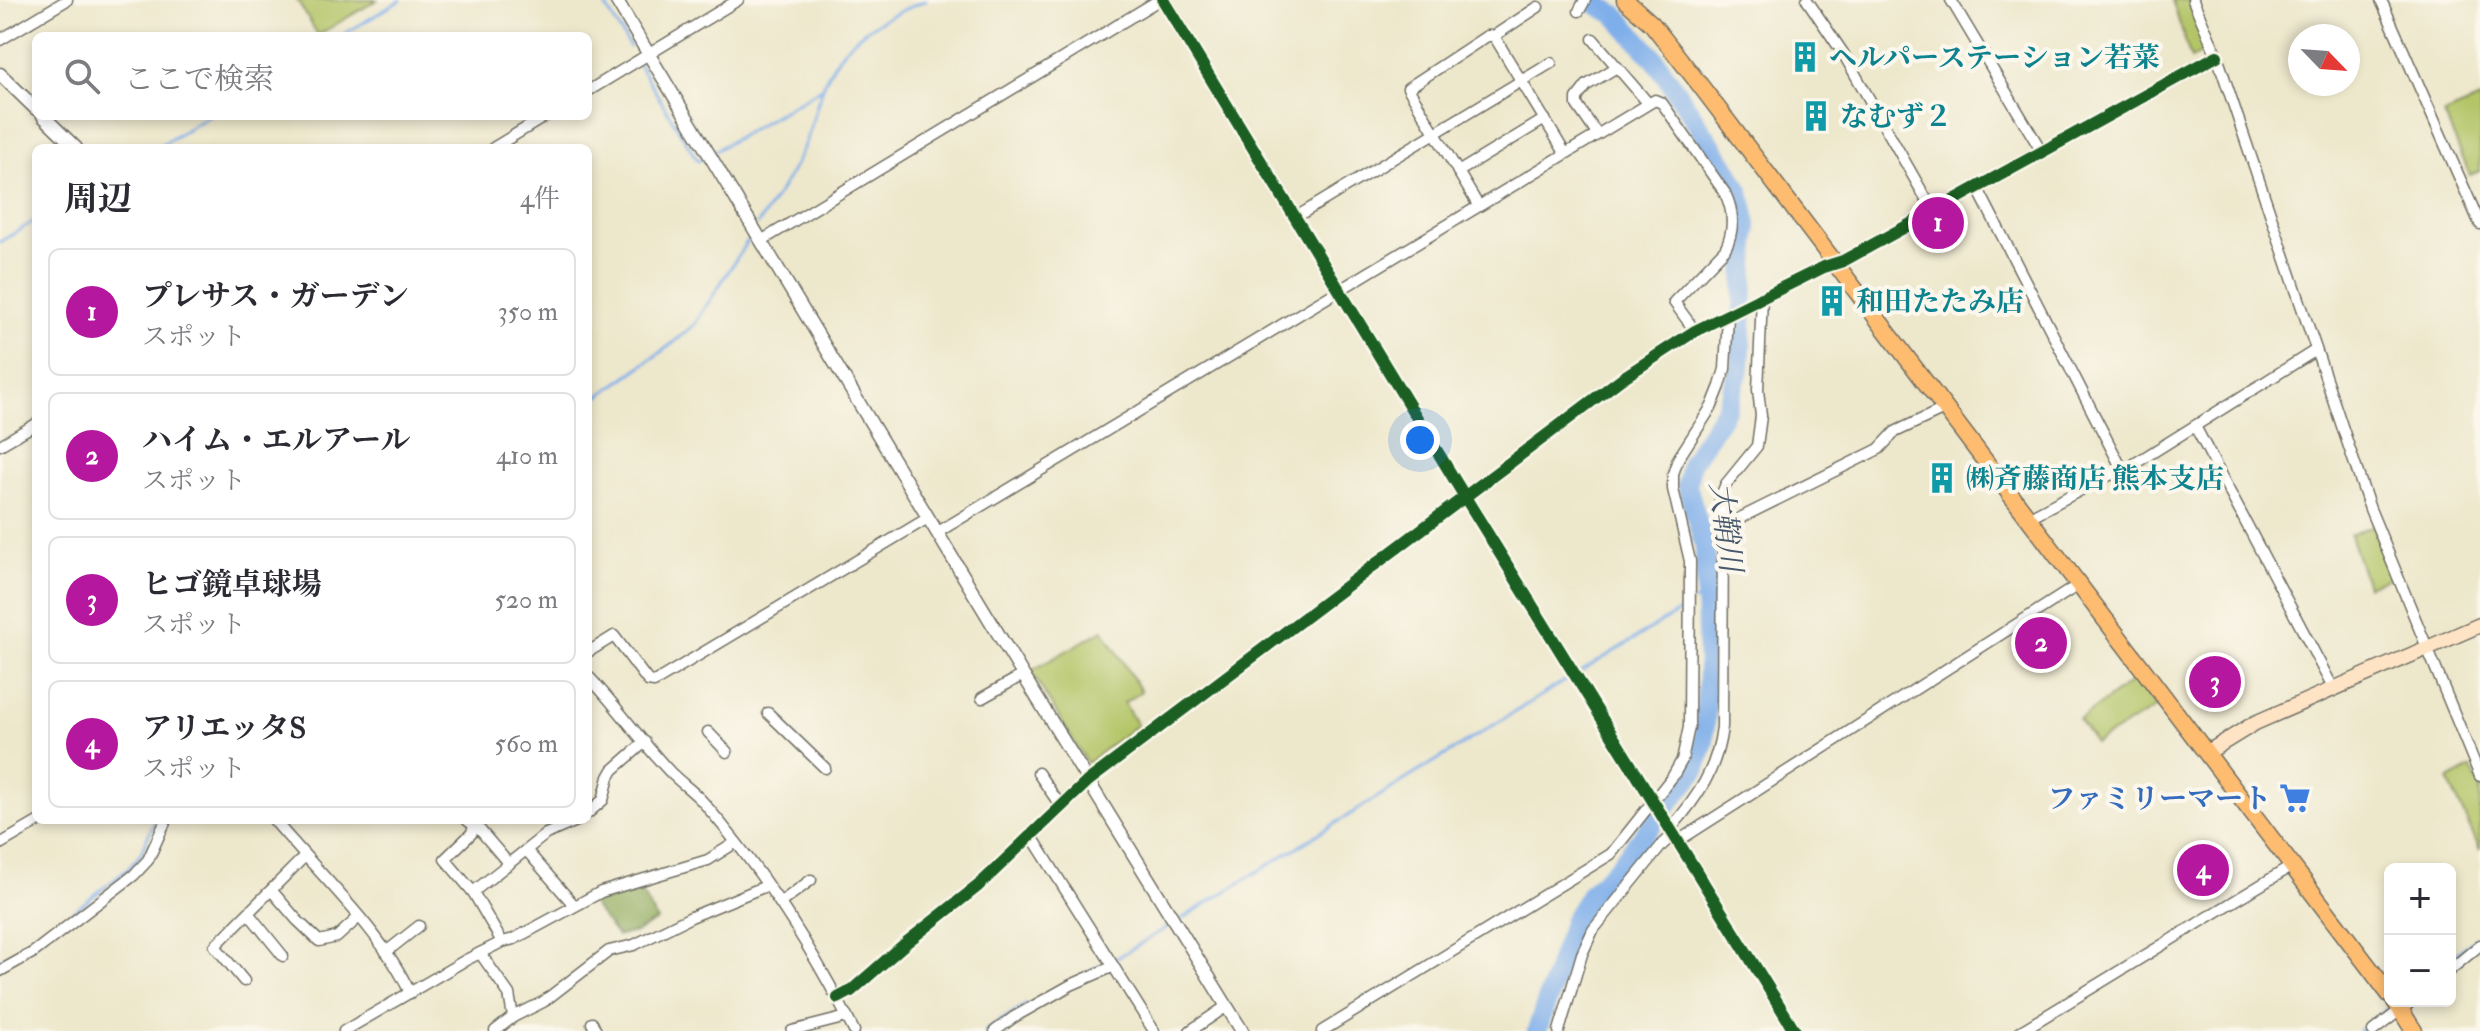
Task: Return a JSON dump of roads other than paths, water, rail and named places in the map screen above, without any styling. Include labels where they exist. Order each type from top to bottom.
[{"type":"main road","points":[[1627,1],[1662,36],[2384,984]]},
{"type":"main road","points":[[2208,752],[2255,723],[2480,625]]},
{"type":"main road","points":[[2400,1007],[2414,1031]]},
{"type":"street","points":[[0,40],[67,0]]},
{"type":"street","points":[[616,0],[1023,675],[1242,1031]]},
{"type":"street","points":[[592,89],[738,0]]},
{"type":"street","points":[[760,239],[1161,0],[1795,1031]]},
{"type":"street","points":[[1579,11],[1585,0]]},
{"type":"street","points":[[1807,0],[1843,53],[1933,211]]},
{"type":"street","points":[[1951,0],[2042,152]]},
{"type":"street","points":[[2193,0],[2217,56],[2370,509],[2480,776]]},
{"type":"street","points":[[2381,0],[2480,224]]},
{"type":"street","points":[[1478,205],[1408,88],[1538,7]]},
{"type":"street","points":[[1494,36],[1565,153]]},
{"type":"street","points":[[1593,39],[1648,103]]},
{"type":"street","points":[[838,998],[851,991],[978,886],[1088,781],[1621,379],[1695,331],[1834,264],[1978,189],[2217,56]]},
{"type":"street","points":[[1296,217],[1551,63]]},
{"type":"street","points":[[1597,134],[1577,105],[1577,98],[1587,85],[1617,67]]},
{"type":"street","points":[[0,74],[32,105]]},
{"type":"street","points":[[938,532],[1655,100],[1662,103],[1732,206],[1731,238],[1725,249],[1674,302],[1695,331]]},
{"type":"street","points":[[1458,172],[1545,119]]},
{"type":"street","points":[[47,120],[72,144]]},
{"type":"street","points":[[500,144],[539,120]]},
{"type":"street","points":[[1978,189],[2123,471]]},
{"type":"street","points":[[1559,1031],[1582,954],[1593,930],[1695,802],[1712,772],[1719,749],[1722,727],[1723,520],[1720,498],[1722,491],[1757,446],[1761,416],[1758,390],[1760,300]]},
{"type":"street","points":[[1322,1031],[1611,854],[1673,776],[1688,741],[1690,596],[1688,545],[1673,489],[1673,474],[1678,459],[1708,413],[1720,386],[1725,369],[1730,315]]},
{"type":"street","points":[[2028,518],[2107,476],[2123,471],[2316,350]]},
{"type":"street","points":[[1723,520],[1738,519],[1879,449],[1895,432],[1944,409]]},
{"type":"street","points":[[0,445],[32,426]]},
{"type":"street","points":[[2196,428],[2333,688]]},
{"type":"street","points":[[592,650],[614,636],[648,681],[654,682],[928,518]]},
{"type":"street","points":[[1673,832],[2078,585]]},
{"type":"street","points":[[982,698],[1023,675]]},
{"type":"street","points":[[592,681],[672,774],[703,802],[780,903],[809,945],[854,1031]]},
{"type":"street","points":[[768,713],[825,768]]},
{"type":"street","points":[[708,732],[727,752]]},
{"type":"street","points":[[592,810],[603,800],[613,770],[645,742]]},
{"type":"street","points":[[1038,773],[1060,805]]},
{"type":"street","points":[[0,844],[34,824]]},
{"type":"street","points":[[0,971],[34,952],[134,875],[148,860],[164,824]]},
{"type":"street","points":[[277,824],[359,917],[386,952],[410,993]]},
{"type":"street","points":[[470,824],[480,830],[509,864]]},
{"type":"street","points":[[470,824],[471,834],[445,857],[473,892],[502,942]]},
{"type":"street","points":[[473,892],[546,834],[570,824]]},
{"type":"street","points":[[1031,835],[1154,1031]]},
{"type":"street","points":[[344,1031],[480,953],[514,939],[601,892],[708,860],[735,843]]},
{"type":"street","points":[[527,851],[574,905]]},
{"type":"street","points":[[244,981],[215,946],[304,857]]},
{"type":"street","points":[[2021,1031],[2292,866]]},
{"type":"street","points":[[780,903],[811,880]]},
{"type":"street","points":[[495,1031],[513,1017],[543,1002],[609,951],[634,945],[766,886]]},
{"type":"street","points":[[272,891],[319,941],[337,937],[359,917]]},
{"type":"street","points":[[249,914],[283,956]]},
{"type":"street","points":[[386,952],[419,926]]},
{"type":"street","points":[[2456,965],[2480,945]]},
{"type":"street","points":[[480,953],[509,994],[513,1017]]},
{"type":"street","points":[[995,1031],[1071,985],[1112,967]]},
{"type":"street","points":[[1190,1031],[1227,1006]]},
{"type":"street","points":[[2373,1031],[2392,1007]]},
{"type":"street","points":[[792,1031],[847,1017]]},
{"type":"waterway","points":[[348,32],[401,0]]},
{"type":"waterway","points":[[602,0],[630,47]]},
{"type":"waterway","points":[[758,224],[797,161],[822,90],[839,56],[850,43],[877,23],[926,0]]},
{"type":"waterway","name":"大鞘川","points":[[1537,1031],[1574,920],[1590,894],[1617,868],[1695,771],[1704,742],[1708,672],[1705,548],[1687,485],[1691,463],[1726,409],[1740,367],[1747,225],[1740,193],[1654,58],[1614,14],[1589,0]]},
{"type":"waterway","points":[[639,65],[698,161],[705,157]]},
{"type":"waterway","points":[[711,153],[822,88]]},
{"type":"waterway","points":[[163,144],[202,120]]},
{"type":"waterway","points":[[0,242],[32,222]]},
{"type":"waterway","points":[[592,401],[695,324],[752,234]]},
{"type":"waterway","points":[[1694,602],[1705,596]]},
{"type":"waterway","points":[[1582,671],[1688,606]]},
{"type":"waterway","points":[[1180,920],[1566,680]]},
{"type":"waterway","points":[[0,960],[39,938],[128,869],[140,855],[153,824]]},
{"type":"waterway","points":[[1115,959],[1173,924]]},
{"type":"waterway","points":[[2456,954],[2480,935]]},
{"type":"waterway","points":[[1089,972],[1103,964]]},
{"type":"waterway","points":[[985,1031],[1025,1005]]},
{"type":"waterway","points":[[2359,1031],[2390,1007]]},
{"type":"place","name":"ヘルパーステーション若菜","points":[[1805,57]]},
{"type":"place","name":"なむず２","points":[[1816,116]]},
{"type":"place","name":"プレサス・ガーデン","points":[[1938,223]]},
{"type":"place","name":"和田たたみ店","points":[[1832,301]]},
{"type":"place","name":"㈱斉藤商店 熊本支店","points":[[1942,478]]},
{"type":"place","name":"ハイム・エルアール","points":[[2041,643]]},
{"type":"place","name":"ヒゴ鏡卓球場","points":[[2215,682]]},
{"type":"place","name":"ファミリーマート","points":[[2295,798]]},
{"type":"place","name":"アリエッタS","points":[[2203,870]]}]
